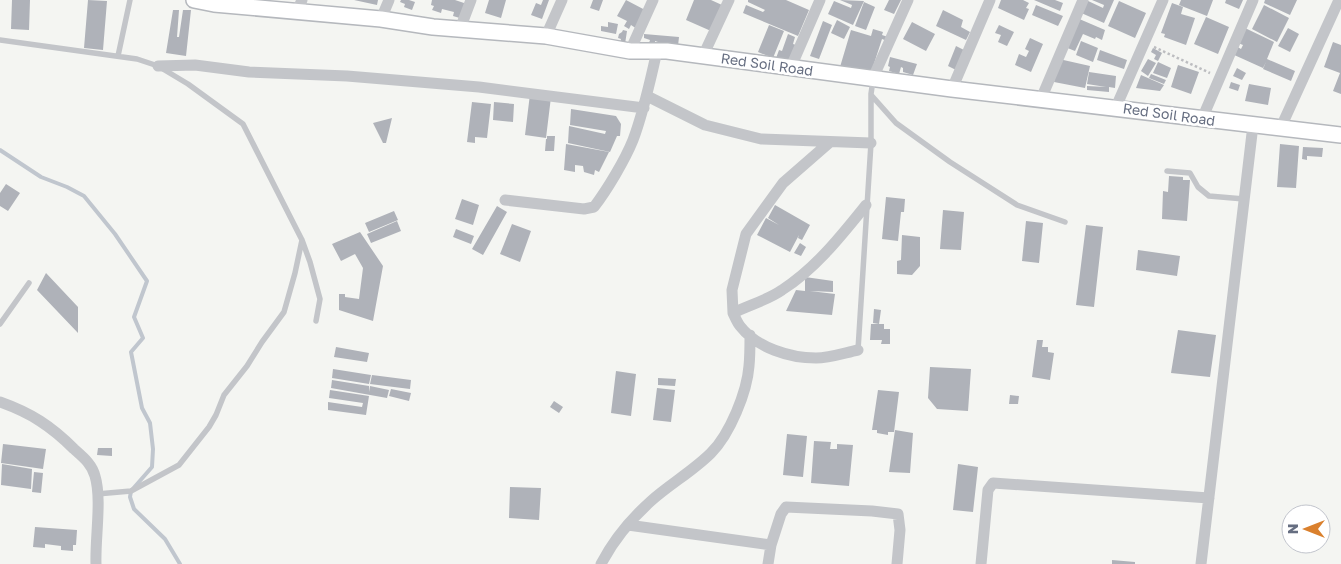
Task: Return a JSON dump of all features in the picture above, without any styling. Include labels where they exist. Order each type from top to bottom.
[{"type":"street","name":"Red Soil Road","points":[[194,0],[299,5],[381,19],[460,29],[546,36],[630,51],[657,51],[703,56],[952,89],[1341,135]]},
{"type":"street","points":[[381,19],[389,0]]},
{"type":"street","points":[[460,29],[472,0]]},
{"type":"street","points":[[546,36],[562,0]]},
{"type":"street","points":[[630,51],[653,0]]},
{"type":"street","points":[[703,56],[729,0]]},
{"type":"street","points":[[791,68],[820,0]]},
{"type":"street","points":[[873,78],[908,0]]},
{"type":"street","points":[[952,89],[990,0]]},
{"type":"street","points":[[1041,99],[1083,0]]},
{"type":"street","points":[[1116,107],[1163,0]]},
{"type":"street","points":[[1202,119],[1253,0]]},
{"type":"street","points":[[1281,127],[1339,0]]},
{"type":"street","points":[[506,200],[584,209],[594,207],[603,195],[632,142],[644,108],[657,51]]},
{"type":"street","points":[[158,66],[195,65],[249,72],[347,76],[479,87],[644,108]]},
{"type":"street","points":[[646,96],[705,125],[761,139],[871,142]]},
{"type":"street","points":[[1201,564],[1253,126]]},
{"type":"street","points":[[830,142],[784,183],[746,234],[732,290],[733,313],[740,327],[760,344],[781,354],[816,358],[858,350]]},
{"type":"street","points":[[733,313],[781,291],[800,276],[836,242],[866,205]]},
{"type":"street","points":[[601,564],[628,525],[650,501],[712,452],[727,430],[742,396],[748,374],[750,335]]},
{"type":"street","points":[[0,402],[41,420],[55,430],[89,462],[95,474],[97,494],[96,564]]},
{"type":"street","points":[[981,564],[988,490],[993,483],[1209,498]]},
{"type":"street","points":[[768,564],[771,545],[781,514],[786,507],[898,514],[900,530],[897,564]]},
{"type":"street","points":[[628,525],[771,545]]},
{"type":"lane","points":[[118,56],[130,0]]},
{"type":"lane","points":[[0,40],[137,59],[158,66],[188,84],[243,124],[302,240],[320,298],[316,321]]},
{"type":"lane","points":[[858,350],[871,142],[873,78]]},
{"type":"lane","points":[[872,96],[896,123],[958,168],[1016,206],[1065,222]]},
{"type":"lane","points":[[1167,171],[1190,173],[1198,187],[1209,196],[1244,199]]},
{"type":"lane","points":[[97,494],[131,491],[180,465],[186,459],[216,415],[224,395],[248,366],[262,342],[284,312],[296,273],[302,240]]},
{"type":"lane","points":[[0,324],[29,283]]},
{"type":"path","points":[[1144,42],[1220,77]]},
{"type":"building","points":[[12,0],[30,0],[29,30],[11,29]]},
{"type":"building","points":[[88,0],[107,1],[103,50],[84,48]]},
{"type":"building","points":[[354,0],[378,0],[377,5]]},
{"type":"building","points":[[401,0],[415,2],[412,10],[404,7],[405,4],[400,2]]},
{"type":"building","points":[[432,0],[455,0],[467,4],[463,19],[453,16],[454,12],[442,9],[441,13],[432,10],[434,6],[431,5]]},
{"type":"building","points":[[489,0],[506,0],[501,18],[485,13]]},
{"type":"building","points":[[543,0],[549,0],[542,19],[531,15],[536,3],[541,5]]},
{"type":"building","points":[[593,0],[603,0],[599,11],[590,8]]},
{"type":"building","points":[[626,0],[647,11],[637,29],[631,25],[629,29],[624,26],[627,21],[617,16]]},
{"type":"building","points":[[694,0],[711,0],[722,5],[711,31],[686,20]]},
{"type":"building","points":[[748,0],[786,0],[809,10],[798,36],[743,13],[746,5],[763,12],[765,10],[748,2]]},
{"type":"building","points":[[840,0],[864,1],[853,25],[828,14],[834,1],[851,8],[852,5]]},
{"type":"building","points":[[889,0],[901,0],[894,14],[884,10]]},
{"type":"building","points":[[1001,0],[1023,0],[1029,3],[1026,8],[1029,9],[1024,20],[998,8]]},
{"type":"building","points":[[1034,0],[1055,0],[1063,3],[1060,11]]},
{"type":"building","points":[[1086,0],[1103,8],[1104,5],[1092,0],[1114,0],[1104,23],[1079,12]]},
{"type":"building","points":[[1181,0],[1213,0],[1207,16],[1179,5]]},
{"type":"building","points":[[1226,0],[1243,0],[1239,9],[1225,3]]},
{"type":"building","points":[[1265,0],[1297,0],[1290,15],[1264,3]]},
{"type":"building","points":[[1119,1],[1146,13],[1135,38],[1108,26]]},
{"type":"building","points":[[864,2],[875,7],[866,30],[855,26]]},
{"type":"building","points":[[1172,3],[1183,7],[1181,14],[1195,18],[1186,45],[1164,37],[1165,34],[1161,33]]},
{"type":"building","points":[[1036,5],[1063,16],[1058,26],[1032,15]]},
{"type":"building","points":[[1264,5],[1289,18],[1277,42],[1252,29]]},
{"type":"building","points":[[173,10],[179,10],[177,37],[179,37],[183,10],[191,10],[186,56],[166,53]]},
{"type":"building","points":[[943,10],[963,20],[961,27],[970,32],[966,40],[936,26]]},
{"type":"building","points":[[1206,17],[1229,27],[1218,54],[1194,44]]},
{"type":"building","points":[[1077,18],[1105,30],[1102,40],[1083,34],[1075,51],[1065,47]]},
{"type":"building","points":[[837,20],[850,27],[844,39],[831,33]]},
{"type":"building","points":[[823,21],[832,25],[819,59],[810,56]]},
{"type":"building","points":[[608,22],[618,24],[616,34],[601,31],[601,26],[608,27]]},
{"type":"building","points":[[912,22],[935,34],[926,51],[903,39]]},
{"type":"building","points":[[769,25],[784,31],[773,58],[758,52]]},
{"type":"building","points":[[999,25],[1014,32],[1007,46],[998,42],[1001,35],[995,33]]},
{"type":"building","points":[[1245,28],[1274,42],[1267,59],[1295,71],[1291,81],[1263,69],[1266,62],[1263,68],[1232,54],[1236,46],[1241,49],[1243,45],[1238,43]]},
{"type":"building","points":[[1288,28],[1299,34],[1290,52],[1278,46]]},
{"type":"building","points":[[873,29],[883,32],[882,35],[888,37],[887,41],[882,39],[870,76],[840,67],[851,30],[871,36]]},
{"type":"building","points":[[623,30],[627,31],[625,44],[620,43],[621,39],[618,38]]},
{"type":"building","points":[[644,34],[679,37],[678,46],[669,49],[669,44],[664,43],[664,46],[655,41],[655,44],[649,43],[650,40],[644,38]]},
{"type":"building","points":[[788,34],[795,37],[793,44],[796,45],[790,61],[775,61],[779,50],[782,51]]},
{"type":"building","points":[[1030,38],[1043,44],[1031,72],[1015,65],[1019,54],[1026,57],[1029,51],[1025,49]]},
{"type":"building","points":[[1081,41],[1098,48],[1093,62],[1076,55]]},
{"type":"building","points":[[1333,42],[1341,45],[1341,94],[1333,91],[1340,73],[1324,67]]},
{"type":"building","points":[[956,46],[964,50],[956,70],[948,66]]},
{"type":"building","points":[[1153,48],[1162,53],[1158,61],[1154,59],[1156,55],[1151,52]]},
{"type":"building","points":[[1100,50],[1127,60],[1124,69],[1097,60]]},
{"type":"building","points":[[890,57],[917,64],[913,75],[903,72],[901,67],[899,74],[889,71]]},
{"type":"building","points":[[1059,59],[1090,66],[1085,88],[1054,82]]},
{"type":"building","points":[[1148,59],[1156,63],[1148,76],[1141,71]]},
{"type":"building","points":[[1158,62],[1171,68],[1167,78],[1153,73]]},
{"type":"building","points":[[1178,65],[1199,72],[1191,94],[1171,87]]},
{"type":"building","points":[[1237,68],[1246,73],[1242,80],[1233,76]]},
{"type":"building","points":[[1089,72],[1116,76],[1115,88],[1109,87],[1109,92],[1087,90],[1087,86],[1106,87],[1087,84]]},
{"type":"building","points":[[1151,74],[1166,80],[1164,84],[1149,78]]},
{"type":"building","points":[[1141,75],[1164,85],[1160,91],[1136,88]]},
{"type":"building","points":[[1231,82],[1240,85],[1238,91],[1229,88]]},
{"type":"building","points":[[1249,84],[1271,88],[1268,105],[1245,101]]},
{"type":"building","points":[[530,94],[551,97],[546,138],[525,135]]},
{"type":"building","points":[[472,102],[491,104],[487,138],[475,137],[475,143],[467,142]]},
{"type":"building","points":[[494,102],[514,104],[513,122],[493,120]]},
{"type":"building","points":[[571,109],[616,116],[621,124],[620,136],[617,136],[610,152],[568,143],[569,126],[605,134],[606,131],[570,125]]},
{"type":"building","points":[[392,118],[386,143],[383,143],[373,123]]},
{"type":"building","points":[[547,136],[555,136],[554,151],[545,151]]},
{"type":"building","points":[[566,144],[609,152],[599,172],[595,170],[594,175],[584,172],[583,166],[575,165],[575,172],[564,170]]},
{"type":"building","points":[[1280,144],[1299,146],[1296,188],[1277,187]]},
{"type":"building","points":[[1303,147],[1323,148],[1322,157],[1307,156],[1307,160],[1302,159]]},
{"type":"building","points":[[1169,176],[1183,177],[1183,180],[1190,180],[1187,221],[1162,219],[1163,191],[1168,192]]},
{"type":"building","points":[[6,184],[20,193],[8,211],[0,206],[0,193]]},
{"type":"building","points":[[886,197],[905,199],[904,212],[901,212],[898,241],[882,239]]},
{"type":"building","points":[[462,199],[479,205],[473,225],[455,219]]},
{"type":"building","points":[[775,205],[810,225],[802,240],[798,238],[799,235],[790,252],[757,235],[766,218],[779,225],[768,218]]},
{"type":"building","points":[[497,206],[507,212],[483,255],[472,249]]},
{"type":"building","points":[[943,210],[964,212],[961,250],[940,249]]},
{"type":"building","points":[[394,211],[398,220],[369,232],[365,223]]},
{"type":"building","points":[[397,221],[401,231],[371,243],[367,234]]},
{"type":"building","points":[[1026,221],[1043,223],[1039,263],[1022,261]]},
{"type":"building","points":[[512,224],[531,231],[520,262],[500,254]]},
{"type":"building","points":[[1086,225],[1103,227],[1094,307],[1076,305]]},
{"type":"building","points":[[456,229],[474,236],[471,244],[453,237]]},
{"type":"building","points":[[360,232],[383,266],[373,321],[339,310],[339,294],[359,299],[363,268],[355,254],[341,261],[332,244]]},
{"type":"building","points":[[902,235],[920,237],[920,266],[912,275],[897,274],[897,261],[901,260]]},
{"type":"building","points":[[800,243],[806,247],[801,256],[794,253]]},
{"type":"building","points":[[1138,250],[1180,256],[1177,276],[1136,270]]},
{"type":"building","points":[[46,273],[78,307],[78,333],[37,290]]},
{"type":"building","points":[[805,277],[833,281],[833,292],[810,291],[835,294],[832,315],[786,311],[796,290],[805,291]]},
{"type":"building","points":[[874,309],[881,310],[879,324],[873,323]]},
{"type":"building","points":[[871,324],[884,324],[884,329],[890,329],[890,344],[881,344],[882,340],[870,340]]},
{"type":"building","points":[[1178,330],[1216,335],[1210,377],[1171,373]]},
{"type":"building","points":[[1037,340],[1043,340],[1042,347],[1048,347],[1048,352],[1054,353],[1050,380],[1032,377]]},
{"type":"building","points":[[336,347],[369,353],[367,362],[334,357]]},
{"type":"building","points":[[930,367],[971,369],[968,411],[937,409],[928,398]]},
{"type":"building","points":[[333,369],[371,375],[369,384],[332,378]]},
{"type":"building","points":[[616,371],[636,374],[631,416],[611,413]]},
{"type":"building","points":[[372,375],[411,380],[410,389],[370,384]]},
{"type":"building","points":[[658,378],[676,379],[675,386],[658,385]]},
{"type":"building","points":[[332,380],[369,386],[369,392],[370,386],[389,390],[387,398],[331,388]]},
{"type":"building","points":[[657,388],[675,390],[671,422],[653,420]]},
{"type":"building","points":[[391,389],[411,393],[409,401],[389,396]]},
{"type":"building","points":[[330,390],[369,396],[366,415],[328,410],[328,402],[362,407],[363,403],[329,398]]},
{"type":"building","points":[[878,390],[899,392],[894,432],[888,432],[888,435],[872,430]]},
{"type":"building","points":[[1010,395],[1019,396],[1018,404],[1009,404]]},
{"type":"building","points":[[554,401],[563,407],[559,413],[550,407]]},
{"type":"building","points":[[895,430],[913,433],[910,473],[889,472]]},
{"type":"building","points":[[787,434],[807,436],[803,477],[783,475]]},
{"type":"building","points":[[814,441],[831,442],[830,449],[837,449],[837,444],[853,445],[849,486],[811,483]]},
{"type":"building","points":[[3,444],[46,449],[43,469],[1,463]]},
{"type":"building","points":[[98,448],[112,448],[112,456],[97,455]]},
{"type":"building","points":[[2,464],[32,469],[31,489],[1,485]]},
{"type":"building","points":[[958,464],[978,467],[973,512],[953,510]]},
{"type":"building","points":[[34,472],[43,473],[41,493],[32,492]]},
{"type":"building","points":[[510,487],[541,488],[539,520],[509,518]]},
{"type":"building","points":[[35,527],[77,530],[76,545],[73,545],[73,551],[61,550],[61,546],[45,544],[45,548],[33,547]]},
{"type":"building","points":[[1112,560],[1135,562],[1135,564],[1112,564]]},
{"type":"waterway","points":[[0,150],[41,177],[84,196],[115,234],[147,281],[134,317],[143,338],[131,352],[142,408],[150,423],[153,449],[152,467],[131,491],[130,497],[134,509],[165,539],[180,564]]}]
